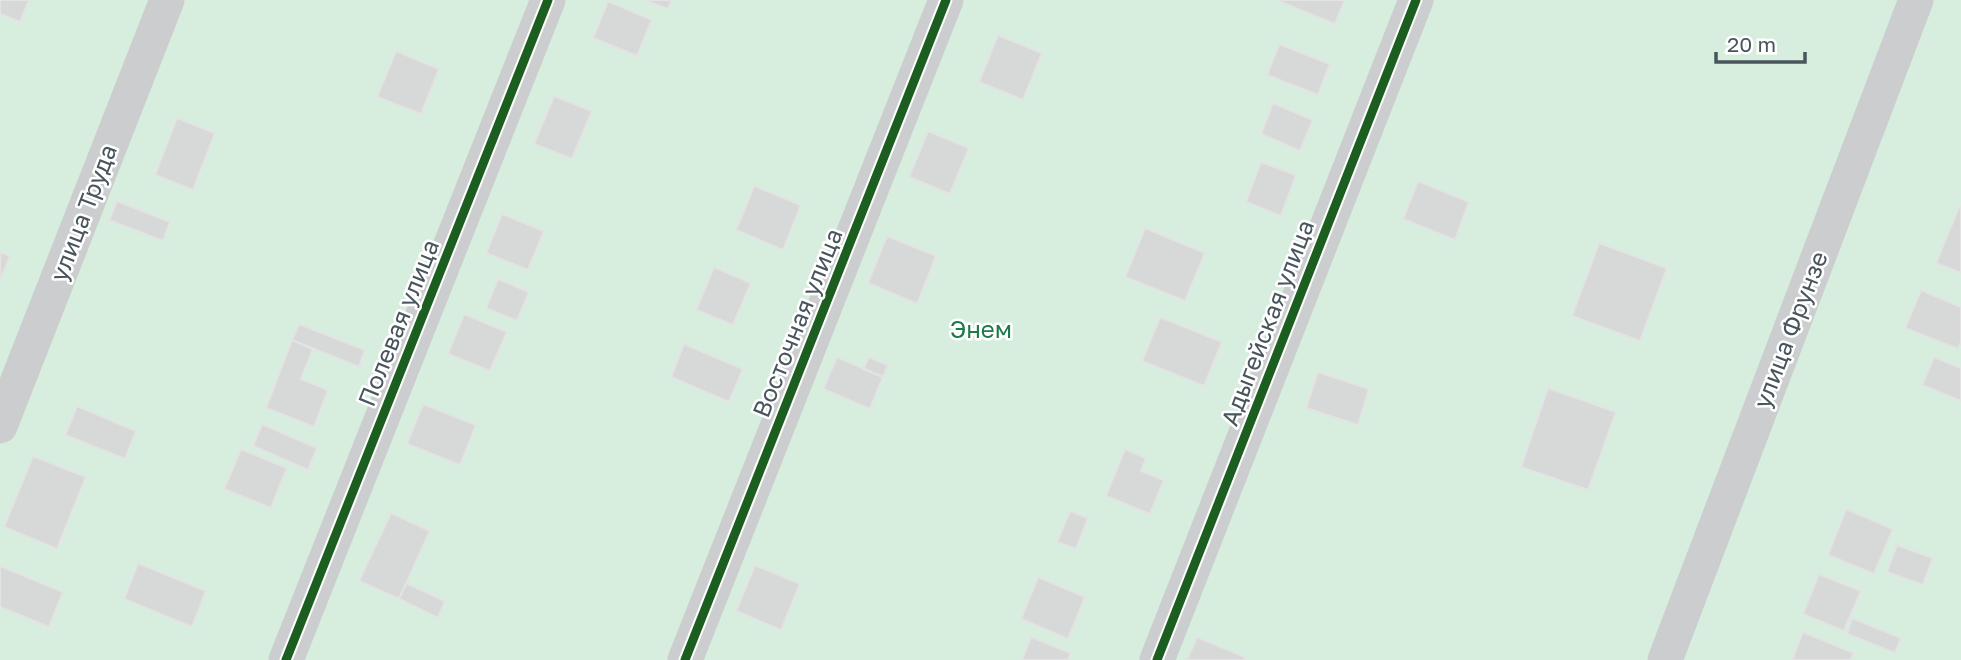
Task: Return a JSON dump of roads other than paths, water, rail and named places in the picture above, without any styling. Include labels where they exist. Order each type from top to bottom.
[{"type":"street","name":"улица Труда","points":[[0,426],[167,0]]},
{"type":"street","name":"Полевая улица","points":[[286,660],[548,0]]},
{"type":"street","name":"Восточная улица","points":[[685,660],[946,0]]},
{"type":"street","name":"Адыгейская улица","points":[[1157,660],[1416,0]]},
{"type":"street","name":"улица Фрунзе","points":[[1665,660],[1916,0]]},
{"type":"park label","name":"Энем","points":[[981,330]]}]
